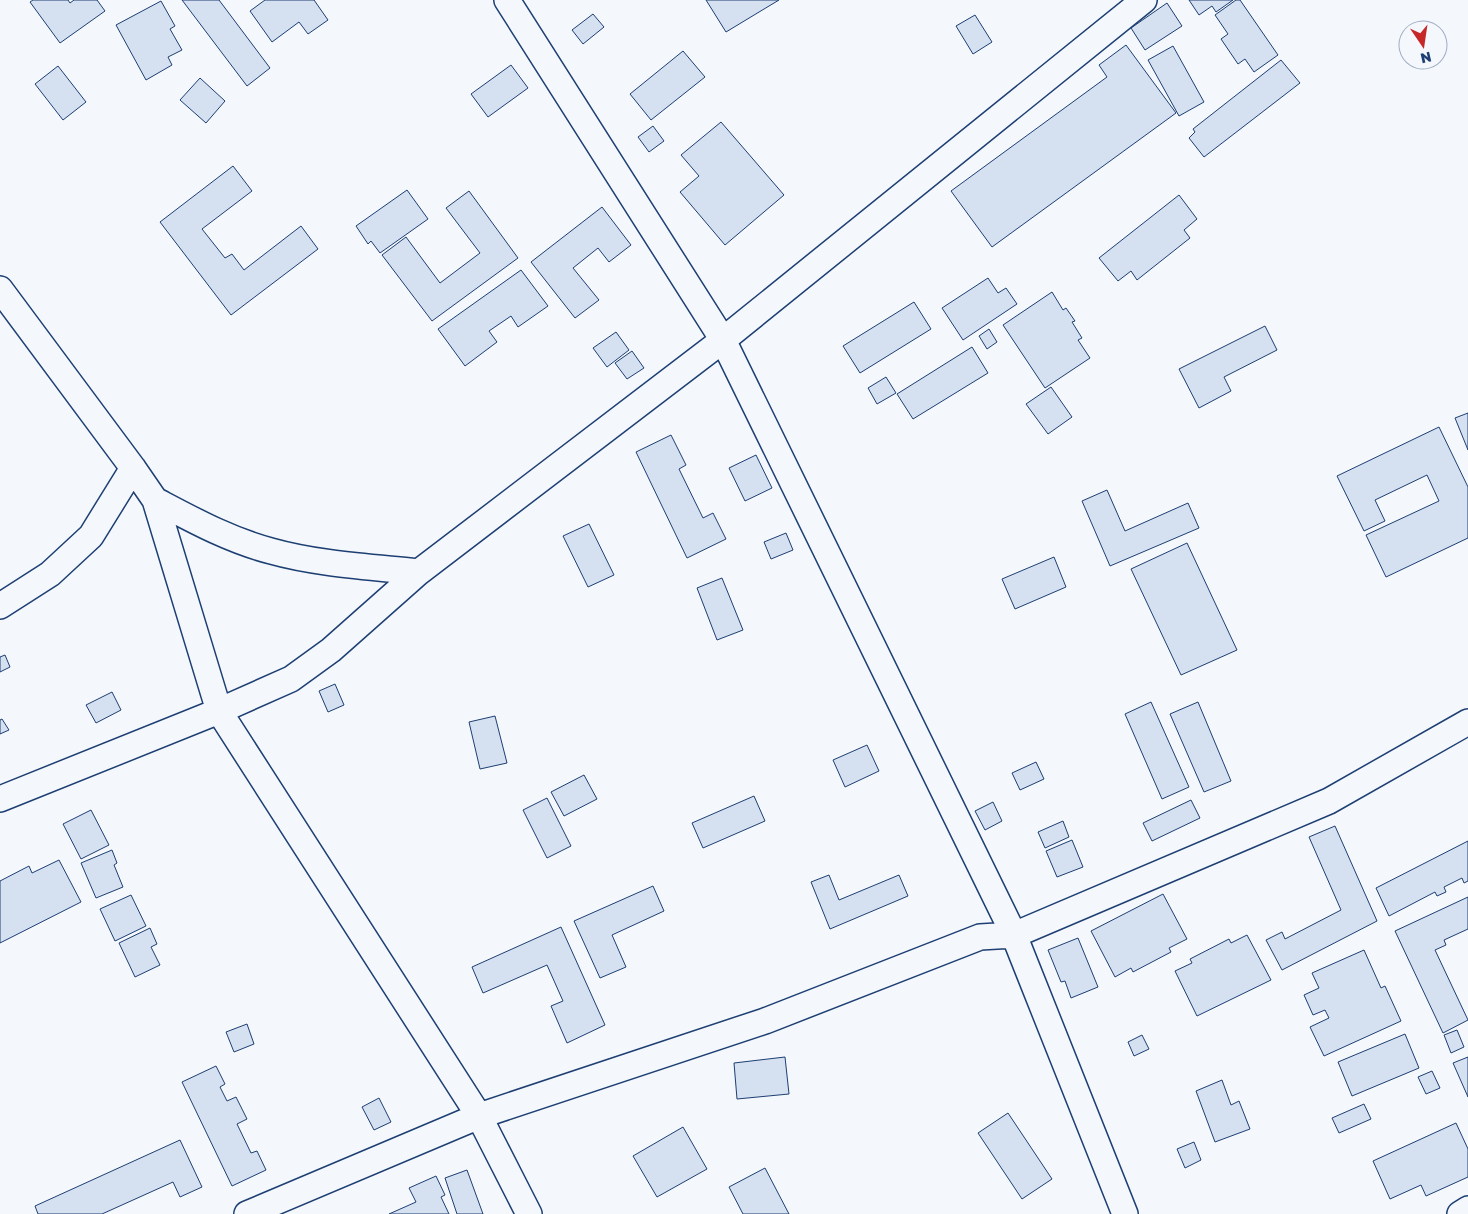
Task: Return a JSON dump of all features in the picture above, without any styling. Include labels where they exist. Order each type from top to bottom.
[{"type":"street","points":[[507,0],[723,340],[1014,935],[1125,1214]]},
{"type":"street","points":[[0,799],[219,711],[291,679],[331,650],[419,572],[723,340],[1144,0]]},
{"type":"street","points":[[0,289],[155,500],[219,711],[479,1116],[530,1214]]},
{"type":"street","points":[[0,606],[50,574],[91,536],[133,468]]},
{"type":"street","points":[[155,500],[217,533],[272,551],[333,562],[419,572]]},
{"type":"street","points":[[247,1214],[479,1116],[765,1021],[980,937],[1014,935],[1329,801],[1468,722]]},
{"type":"street","points":[[1460,1214],[1468,1209]]},
{"type":"building","points":[[33,0],[68,0],[70,3],[74,0],[97,0],[105,11],[60,43],[30,2]]},
{"type":"building","points":[[182,0],[219,0],[270,68],[247,86]]},
{"type":"building","points":[[265,0],[314,0],[328,20],[308,34],[299,22],[272,42],[250,11]]},
{"type":"building","points":[[706,0],[779,0],[726,32]]},
{"type":"building","points":[[1189,0],[1233,0],[1216,12],[1212,6],[1199,15]]},
{"type":"building","points":[[1236,0],[1240,0],[1278,55],[1254,72],[1245,59],[1238,64],[1221,39],[1228,34],[1215,15]]},
{"type":"building","points":[[161,1],[175,26],[170,29],[182,50],[168,57],[172,65],[146,80],[116,25]]},
{"type":"building","points":[[1167,3],[1182,26],[1145,50],[1131,28]]},
{"type":"building","points":[[593,14],[604,27],[583,44],[572,30]]},
{"type":"building","points":[[975,15],[992,42],[973,54],[956,26]]},
{"type":"building","points":[[1126,45],[1176,113],[992,247],[951,191],[1107,77],[1099,65]]},
{"type":"building","points":[[1173,46],[1204,102],[1179,116],[1148,60]]},
{"type":"building","points":[[683,51],[705,77],[651,120],[630,94]]},
{"type":"building","points":[[1281,60],[1300,83],[1204,157],[1189,138],[1195,132],[1193,129]]},
{"type":"building","points":[[511,65],[528,88],[488,117],[471,94]]},
{"type":"building","points":[[58,66],[86,102],[63,120],[35,84]]},
{"type":"building","points":[[200,78],[225,101],[206,123],[180,100]]},
{"type":"building","points":[[721,122],[784,195],[725,245],[680,192],[699,176],[681,155]]},
{"type":"building","points":[[653,126],[664,141],[649,152],[638,137]]},
{"type":"building","points":[[233,166],[252,191],[202,229],[225,258],[232,254],[244,270],[301,226],[318,249],[231,315],[160,222]]},
{"type":"building","points":[[407,190],[428,219],[380,253],[371,241],[368,244],[356,226]]},
{"type":"building","points":[[469,191],[518,258],[432,321],[382,255],[406,237],[440,283],[480,253],[446,208]]},
{"type":"building","points":[[1179,195],[1197,219],[1184,230],[1190,238],[1137,280],[1131,271],[1118,281],[1099,258]]},
{"type":"building","points":[[602,207],[631,245],[609,262],[598,248],[573,268],[599,300],[575,318],[531,262]]},
{"type":"building","points":[[521,270],[548,306],[518,327],[511,316],[489,331],[497,342],[465,366],[438,329]]},
{"type":"building","points":[[988,278],[998,293],[1006,288],[1017,304],[963,340],[942,308]]},
{"type":"building","points":[[1052,292],[1063,310],[1066,308],[1075,321],[1072,322],[1082,338],[1078,340],[1090,358],[1045,388],[1003,325]]},
{"type":"building","points":[[914,302],[931,329],[860,373],[843,346]]},
{"type":"building","points":[[1265,326],[1277,350],[1224,377],[1231,391],[1199,408],[1179,369]]},
{"type":"building","points":[[989,329],[997,342],[987,349],[979,336]]},
{"type":"building","points":[[616,332],[629,350],[607,367],[593,348]]},
{"type":"building","points":[[972,347],[988,373],[913,419],[897,394]]},
{"type":"building","points":[[632,351],[644,368],[627,379],[615,363]]},
{"type":"building","points":[[886,377],[896,393],[877,404],[868,388]]},
{"type":"building","points":[[1051,387],[1072,417],[1048,434],[1026,404]]},
{"type":"building","points":[[1468,413],[1468,450],[1455,418]]},
{"type":"building","points":[[1439,427],[1468,487],[1468,538],[1386,577],[1366,535],[1439,501],[1427,475],[1375,500],[1385,521],[1364,531],[1337,476]]},
{"type":"building","points":[[671,435],[686,465],[679,469],[703,518],[713,513],[726,539],[687,558],[636,452]]},
{"type":"building","points":[[756,455],[772,488],[745,501],[729,468]]},
{"type":"building","points":[[1107,490],[1125,531],[1188,503],[1199,528],[1110,566],[1082,501]]},
{"type":"building","points":[[589,524],[614,575],[588,587],[563,536]]},
{"type":"building","points":[[786,533],[793,550],[771,559],[764,542]]},
{"type":"building","points":[[1187,543],[1237,650],[1181,675],[1131,569]]},
{"type":"building","points":[[1054,557],[1066,587],[1015,609],[1002,579]]},
{"type":"building","points":[[722,578],[743,630],[717,640],[697,588]]},
{"type":"building","points":[[5,655],[10,667],[0,672],[0,657]]},
{"type":"building","points":[[335,684],[344,705],[328,712],[319,691]]},
{"type":"building","points":[[112,692],[121,710],[96,723],[86,705]]},
{"type":"building","points":[[1151,702],[1189,787],[1162,799],[1125,714]]},
{"type":"building","points":[[1198,702],[1231,781],[1204,792],[1170,714]]},
{"type":"building","points":[[495,716],[507,763],[480,769],[469,722]]},
{"type":"building","points":[[2,719],[9,730],[0,734],[0,720]]},
{"type":"building","points":[[867,745],[879,771],[845,787],[833,760]]},
{"type":"building","points":[[1036,762],[1044,779],[1020,790],[1012,773]]},
{"type":"building","points":[[584,775],[597,799],[564,816],[551,792]]},
{"type":"building","points":[[754,796],[765,821],[703,848],[692,823]]},
{"type":"building","points":[[547,798],[571,846],[547,858],[523,810]]},
{"type":"building","points":[[1191,800],[1200,818],[1152,841],[1143,823]]},
{"type":"building","points":[[993,802],[1002,821],[985,830],[975,811]]},
{"type":"building","points":[[91,810],[109,845],[81,859],[63,824]]},
{"type":"building","points":[[1063,821],[1069,837],[1045,848],[1038,832]]},
{"type":"building","points":[[1335,826],[1377,921],[1282,970],[1266,940],[1282,932],[1285,939],[1341,910],[1309,837]]},
{"type":"building","points":[[1072,840],[1083,867],[1057,877],[1046,851]]},
{"type":"building","points":[[1468,841],[1468,881],[1464,883],[1462,878],[1444,887],[1446,892],[1437,896],[1435,892],[1389,916],[1376,888]]},
{"type":"building","points":[[112,850],[117,863],[114,865],[123,887],[96,898],[81,863]]},
{"type":"building","points":[[59,860],[81,902],[0,943],[0,881],[29,866],[32,873]]},
{"type":"building","points":[[829,875],[839,900],[899,875],[908,896],[830,929],[811,882]]},
{"type":"building","points":[[653,886],[664,911],[612,935],[626,967],[600,978],[574,921]]},
{"type":"building","points":[[1163,894],[1187,939],[1169,948],[1171,952],[1133,972],[1131,968],[1115,977],[1091,931]]},
{"type":"building","points":[[131,895],[146,926],[115,941],[100,909]]},
{"type":"building","points":[[1468,897],[1468,929],[1444,940],[1446,945],[1435,950],[1468,1020],[1443,1033],[1395,931]]},
{"type":"building","points":[[561,927],[605,1025],[567,1043],[551,1006],[563,1001],[547,965],[483,993],[472,967]]},
{"type":"building","points":[[150,928],[157,944],[151,947],[160,965],[135,977],[119,943]]},
{"type":"building","points":[[1247,935],[1271,980],[1197,1016],[1175,971],[1192,963],[1190,959],[1229,939],[1231,943]]},
{"type":"building","points":[[1078,938],[1098,987],[1071,998],[1065,981],[1061,982],[1048,950]]},
{"type":"building","points":[[1364,950],[1381,988],[1385,986],[1401,1021],[1324,1056],[1310,1027],[1329,1018],[1325,1010],[1313,1015],[1304,995],[1319,988],[1312,973]]},
{"type":"building","points":[[247,1024],[254,1044],[234,1052],[226,1032]]},
{"type":"building","points":[[1457,1030],[1464,1047],[1451,1053],[1444,1035]]},
{"type":"building","points":[[1405,1034],[1419,1068],[1352,1096],[1338,1062]]},
{"type":"building","points":[[1142,1035],[1149,1049],[1134,1056],[1128,1042]]},
{"type":"building","points":[[785,1057],[789,1094],[737,1099],[734,1063]]},
{"type":"building","points":[[1468,1057],[1468,1097],[1453,1063]]},
{"type":"building","points":[[216,1066],[225,1084],[220,1087],[227,1101],[236,1097],[247,1119],[237,1124],[251,1153],[257,1151],[266,1170],[232,1186],[182,1082]]},
{"type":"building","points":[[1432,1071],[1440,1088],[1426,1094],[1418,1077]]},
{"type":"building","points":[[1222,1080],[1231,1105],[1239,1101],[1250,1129],[1215,1142],[1196,1091]]},
{"type":"building","points":[[379,1098],[391,1122],[374,1130],[362,1107]]},
{"type":"building","points":[[1364,1104],[1371,1119],[1339,1133],[1332,1118]]},
{"type":"building","points":[[1008,1113],[1052,1179],[1022,1199],[978,1133]]},
{"type":"building","points":[[1456,1123],[1468,1149],[1468,1177],[1426,1196],[1421,1185],[1390,1199],[1373,1161]]},
{"type":"building","points":[[683,1127],[707,1169],[657,1197],[633,1156]]},
{"type":"building","points":[[180,1140],[202,1187],[180,1197],[173,1182],[102,1214],[38,1214],[35,1206]]},
{"type":"building","points":[[1194,1142],[1201,1160],[1185,1168],[1177,1149]]},
{"type":"building","points":[[765,1168],[789,1214],[743,1214],[729,1187]]},
{"type":"building","points":[[467,1170],[483,1214],[457,1214],[445,1178]]},
{"type":"building","points":[[436,1176],[445,1195],[441,1197],[449,1214],[389,1214],[416,1202],[409,1188]]}]
